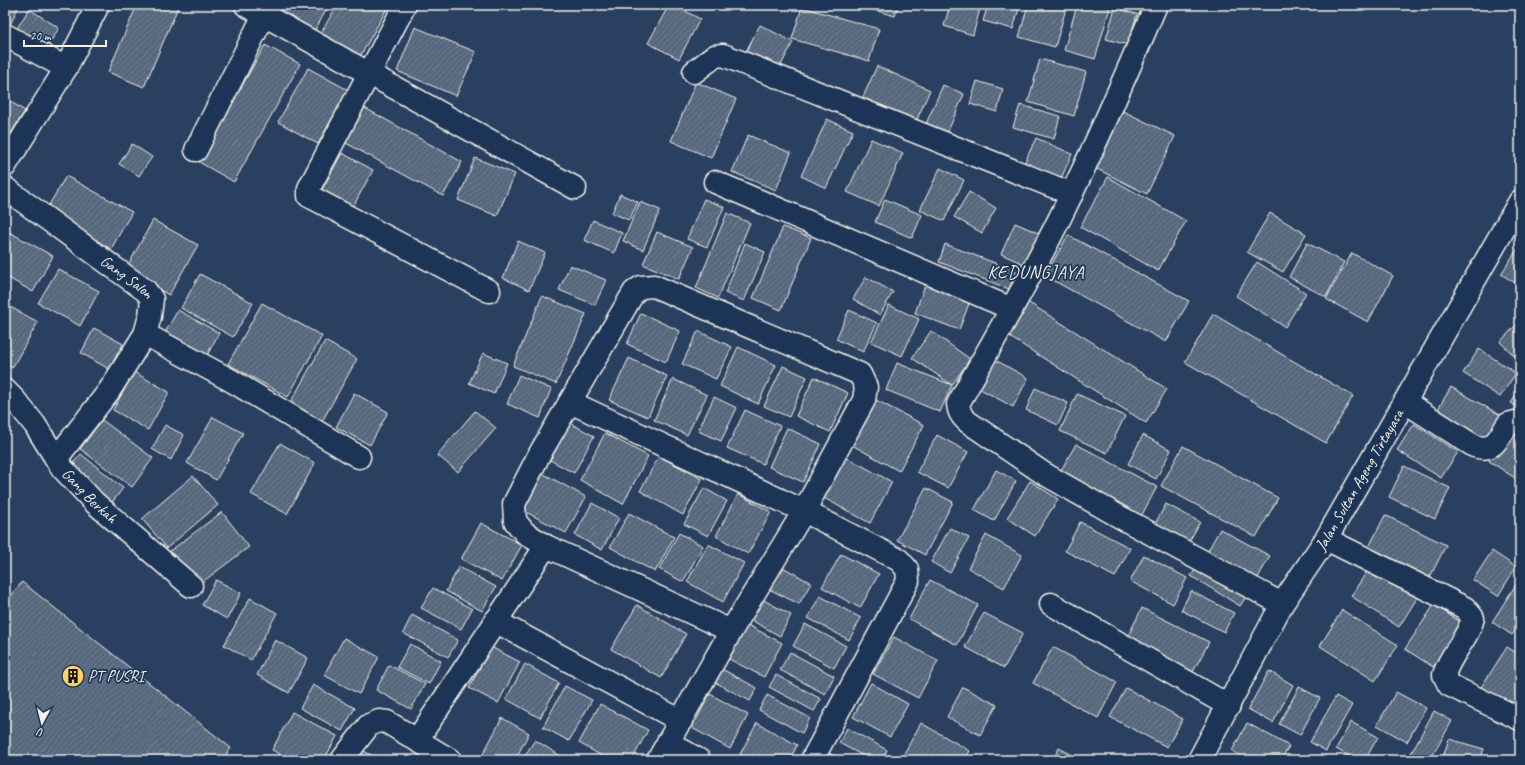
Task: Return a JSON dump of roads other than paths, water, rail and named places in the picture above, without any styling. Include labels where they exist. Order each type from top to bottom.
[{"type":"street","points":[[5,166],[66,68],[98,5]]},
{"type":"street","points":[[405,5],[308,188],[309,196],[489,291]]},
{"type":"street","points":[[1156,5],[1115,101],[1072,194],[1012,309],[958,404],[960,413],[963,417],[1042,473],[1282,604]]},
{"type":"street","points":[[196,150],[259,8],[368,73],[575,188]]},
{"type":"street","points":[[5,35],[66,68]]},
{"type":"street","points":[[694,72],[715,56],[723,55],[1072,194]]},
{"type":"street","points":[[715,182],[1012,309]]},
{"type":"street","name":"Gang Salon","points":[[5,188],[146,291],[152,299],[150,316],[145,334],[109,391],[56,459]]},
{"type":"street","name":"Jalan Sultan Ageng Tirtayasa","points":[[1199,760],[1282,604],[1326,539],[1520,201]]},
{"type":"street","points":[[699,760],[663,751],[731,631],[804,511],[864,400],[866,387],[860,374],[654,286],[642,287],[634,292],[539,455],[514,504],[515,521],[525,533],[546,546],[731,631]]},
{"type":"street","points":[[145,334],[232,381],[359,457]]},
{"type":"street","name":"Gang Berkah","points":[[5,390],[35,425],[62,468],[95,503],[190,586]]},
{"type":"street","points":[[570,402],[804,511],[899,560],[907,569],[908,581],[812,760]]},
{"type":"street","points":[[1405,402],[1481,449],[1492,446],[1508,424],[1518,420],[1520,421]]},
{"type":"street","points":[[1326,539],[1465,608],[1473,618],[1471,628],[1447,664],[1444,675],[1449,685],[1520,718]]},
{"type":"street","points":[[417,740],[546,546]]},
{"type":"street","points":[[1051,604],[1229,706]]},
{"type":"street","points":[[496,621],[681,721]]},
{"type":"street","points":[[342,760],[369,725],[379,721],[387,722],[450,760]]},
{"type":"place","name":"PT PUSRI","points":[[73,676]]},
{"type":"district","name":"KEDUNGJAYA","points":[[1036,272]]}]
